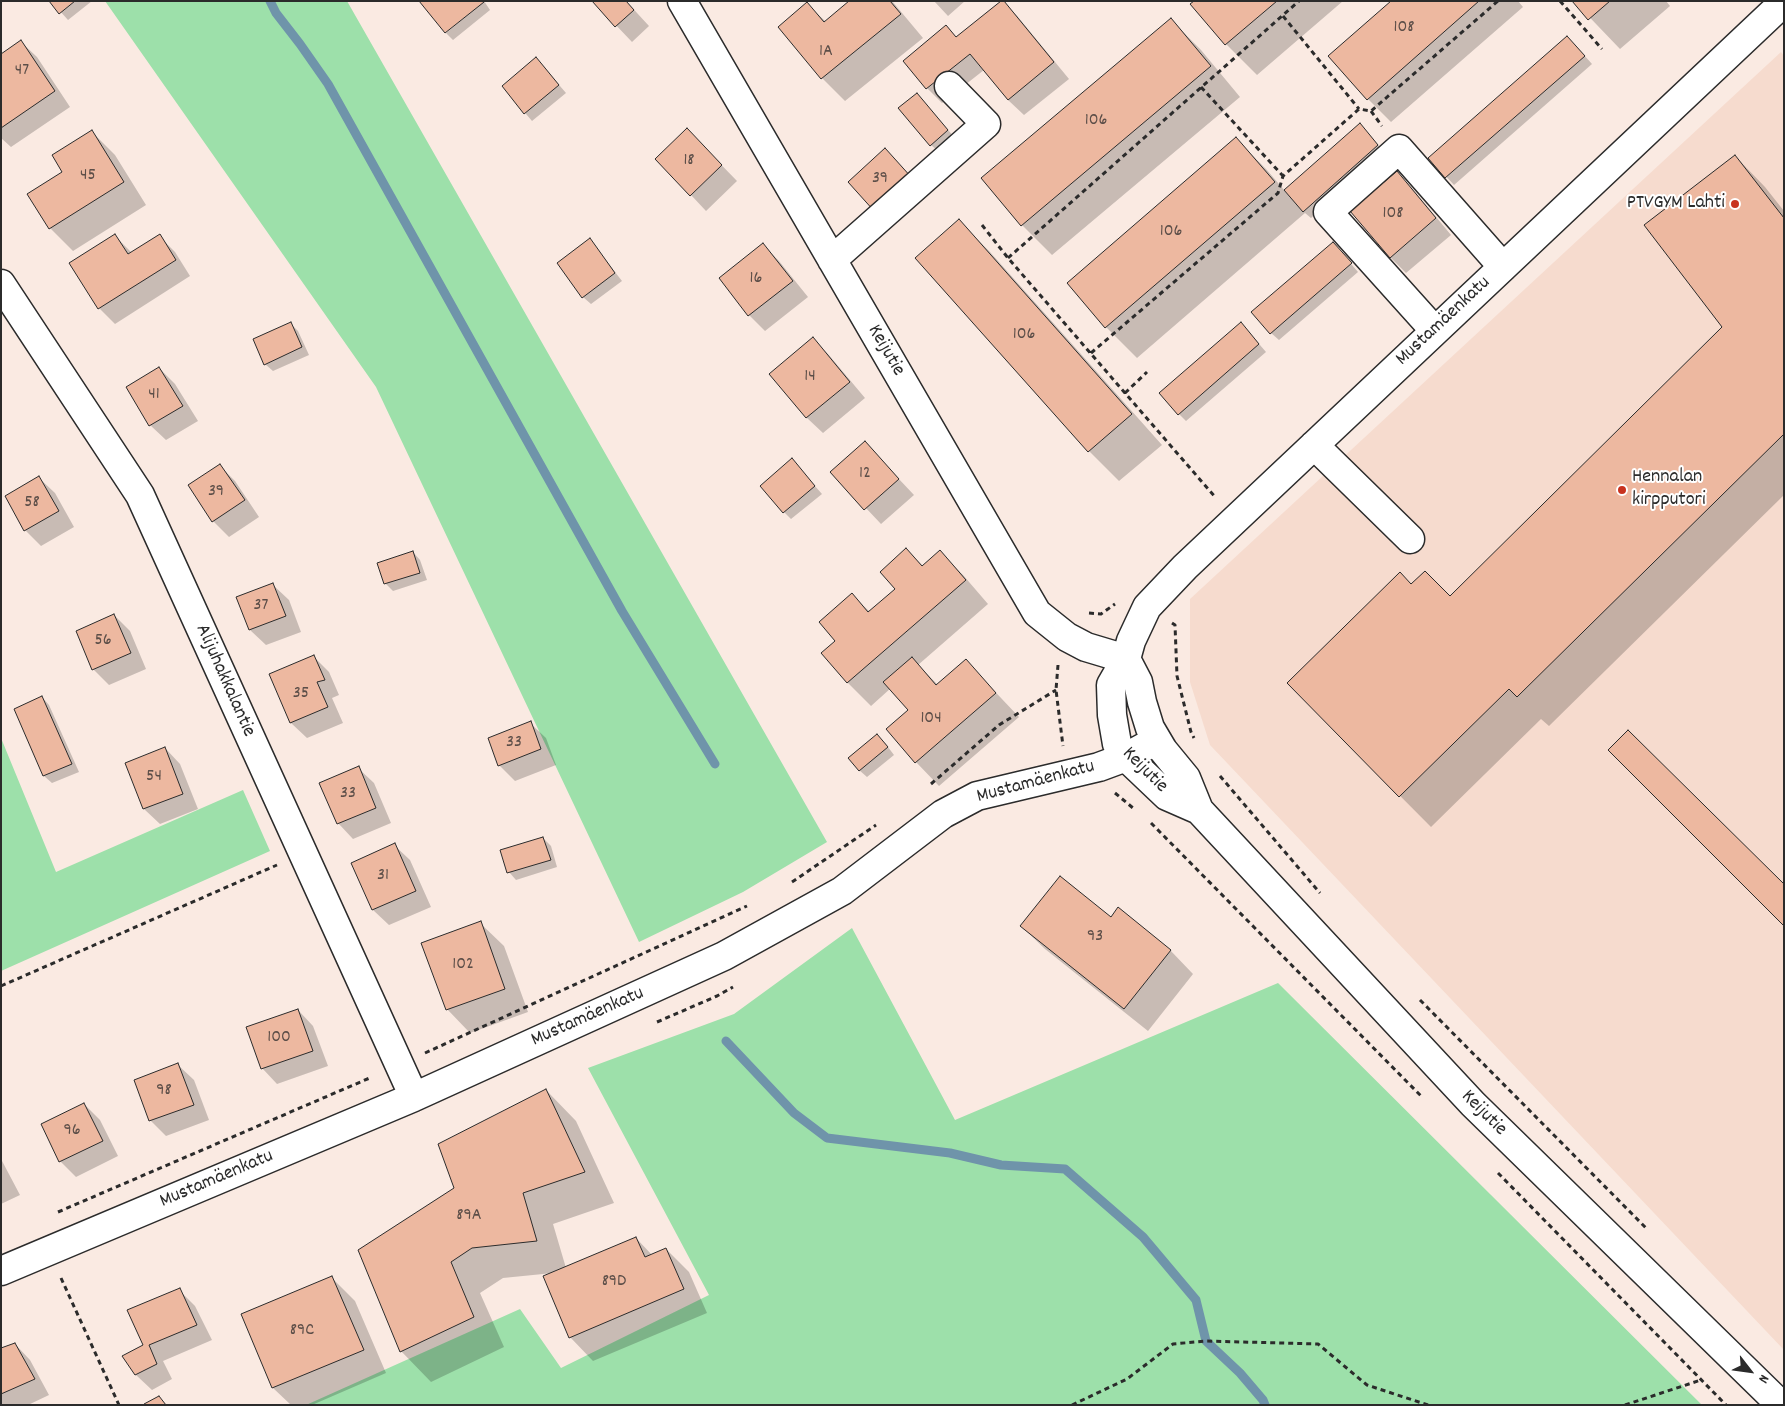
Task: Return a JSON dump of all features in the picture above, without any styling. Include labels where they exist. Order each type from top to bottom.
[{"type":"street","name":"Mustamäenkatu","points":[[1126,659],[1131,641],[1147,608],[1185,567],[1784,2]]},
{"type":"street","name":"Keijutie","points":[[689,5],[832,260],[1037,613],[1067,637],[1080,644],[1126,659],[1138,682],[1150,728],[1162,750],[1186,778],[1199,810],[1473,1104],[1781,1405]]},
{"type":"street","points":[[832,260],[986,124],[949,86]]},
{"type":"street","points":[[1434,331],[1328,212],[1399,149],[1503,267]]},
{"type":"street","name":"Alijuhakkalantie","points":[[1,284],[140,495],[414,1097]]},
{"type":"street","points":[[1314,445],[1410,539]]},
{"type":"street","name":"Keijutie","points":[[1126,659],[1111,685],[1112,715],[1117,744],[1126,757],[1167,796],[1199,810]]},
{"type":"street","name":"Mustamäenkatu","points":[[1,1271],[414,1097],[724,956],[842,891],[943,814],[977,796],[1076,773],[1126,757],[1157,740]]},
{"type":"path","points":[[1008,258],[1299,1]]},
{"type":"path","points":[[1283,16],[1359,109],[1371,110],[1498,1]]},
{"type":"path","points":[[1560,1],[1602,49]]},
{"type":"path","points":[[1201,87],[1283,176]]},
{"type":"path","points":[[1090,353],[1278,193],[1283,176],[1359,109]]},
{"type":"path","points":[[982,225],[1008,258],[1220,503]]},
{"type":"path","points":[[1125,393],[1147,372]]},
{"type":"path","points":[[1147,608],[1175,625],[1177,676],[1195,741]]},
{"type":"path","points":[[930,785],[999,725],[1056,690]]},
{"type":"path","points":[[1217,773],[1326,899]]},
{"type":"path","points":[[1113,791],[1137,811]]},
{"type":"path","points":[[1145,816],[1430,1105]]},
{"type":"path","points":[[790,884],[877,824]]},
{"type":"path","points":[[1,986],[303,854]]},
{"type":"path","points":[[51,1215],[399,1065],[756,902]]},
{"type":"path","points":[[654,1023],[718,996],[734,987]]},
{"type":"path","points":[[1420,999],[1650,1232]]},
{"type":"path","points":[[1493,1168],[1726,1405]]},
{"type":"path","points":[[61,1278],[119,1405]]},
{"type":"path","points":[[1072,1405],[1127,1379],[1173,1344],[1206,1341],[1318,1344],[1367,1385],[1428,1405]]},
{"type":"path","points":[[1626,1405],[1701,1380]]},
{"type":"shaded area","points":[[1781,52],[1784,56],[1784,1350],[1210,745],[1190,682],[1190,599]]},
{"type":"green space","points":[[105,1],[347,1],[827,842],[743,892],[639,942],[376,387]]},
{"type":"green space","points":[[1,738],[56,872],[243,790],[270,851],[1,971]]},
{"type":"green space","points":[[852,928],[955,1120],[1278,983],[1702,1405],[306,1405],[520,1309],[561,1368],[709,1295],[588,1068],[734,1014]]},
{"type":"building","points":[[49,1],[75,1],[59,14]]},
{"type":"building","points":[[419,1],[484,1],[484,2],[445,33]]},
{"type":"building","points":[[592,1],[626,1],[634,10],[615,27]]},
{"type":"building","points":[[849,1],[890,1],[901,14],[821,79],[778,27],[807,2],[824,22]]},
{"type":"building","points":[[1001,1],[1004,1],[1054,62],[1008,100],[970,54],[926,89],[903,61],[946,25],[956,37]]},
{"type":"building","points":[[1194,1],[1277,1],[1225,45],[1190,4]]},
{"type":"building","points":[[1391,1],[1479,1],[1367,100],[1328,56]]},
{"type":"building","points":[[1572,1],[1610,1],[1588,20]]},
{"type":"building","points":[[1171,18],[1211,66],[1021,226],[981,178]]},
{"type":"building","points":[[1567,36],[1585,56],[1445,178],[1428,158]]},
{"type":"building","points":[[21,40],[55,91],[1,128],[1,54]]},
{"type":"building","points":[[536,57],[559,85],[524,114],[502,86]]},
{"type":"building","points":[[917,93],[948,130],[930,146],[898,108]]},
{"type":"building","points":[[1360,123],[1378,145],[1303,212],[1284,190]]},
{"type":"building","points":[[687,128],[722,165],[690,196],[655,159]]},
{"type":"building","points":[[92,130],[124,182],[49,229],[27,194],[62,172],[52,155]]},
{"type":"building","points":[[1236,137],[1275,182],[1105,328],[1067,283]]},
{"type":"building","points":[[885,148],[912,178],[875,212],[848,182]]},
{"type":"building","points":[[1735,155],[1784,218],[1784,434],[1517,697],[1509,689],[1399,797],[1287,683],[1400,572],[1411,584],[1425,571],[1450,596],[1722,327],[1644,225]]},
{"type":"building","points":[[1397,171],[1436,218],[1390,258],[1350,211]]},
{"type":"building","points":[[959,219],[1132,414],[1088,452],[915,258]]},
{"type":"building","points":[[115,234],[128,254],[160,234],[176,260],[98,309],[69,263]]},
{"type":"building","points":[[590,238],[615,273],[582,298],[557,263]]},
{"type":"building","points":[[1333,242],[1352,263],[1270,334],[1251,312]]},
{"type":"building","points":[[763,243],[793,281],[748,316],[719,278]]},
{"type":"building","points":[[291,322],[302,347],[264,365],[253,339]]},
{"type":"building","points":[[1241,322],[1259,344],[1178,415],[1159,393]]},
{"type":"building","points":[[813,337],[850,382],[806,418],[769,374]]},
{"type":"building","points":[[159,367],[183,406],[149,426],[126,387]]},
{"type":"building","points":[[865,441],[899,479],[864,510],[830,472]]},
{"type":"building","points":[[792,458],[815,486],[783,513],[760,486]]},
{"type":"building","points":[[220,464],[245,500],[212,522],[188,485]]},
{"type":"building","points":[[39,476],[59,511],[24,531],[5,496]]},
{"type":"building","points":[[906,548],[922,566],[940,550],[966,580],[847,683],[821,653],[835,641],[819,622],[852,593],[868,612],[895,589],[880,572]]},
{"type":"building","points":[[413,551],[420,573],[384,584],[377,563]]},
{"type":"building","points":[[273,583],[286,616],[249,630],[236,597]]},
{"type":"building","points":[[114,614],[131,653],[92,670],[76,631]]},
{"type":"building","points":[[314,655],[325,680],[317,682],[328,707],[290,723],[269,674]]},
{"type":"building","points":[[912,657],[936,685],[966,659],[996,693],[915,763],[886,729],[908,710],[883,682]]},
{"type":"building","points":[[42,696],[72,764],[43,776],[14,709]]},
{"type":"building","points":[[531,721],[541,749],[498,766],[488,738]]},
{"type":"building","points":[[1628,730],[1784,884],[1784,926],[1608,750]]},
{"type":"building","points":[[877,734],[888,747],[859,771],[848,758]]},
{"type":"building","points":[[165,747],[183,794],[143,809],[125,763]]},
{"type":"building","points":[[359,766],[376,808],[337,824],[319,783]]},
{"type":"building","points":[[543,837],[551,860],[507,873],[500,850]]},
{"type":"building","points":[[395,843],[416,891],[372,910],[351,863]]},
{"type":"building","points":[[1060,876],[1111,917],[1118,907],[1171,950],[1124,1009],[1020,926]]},
{"type":"building","points":[[481,921],[505,989],[446,1010],[421,943]]},
{"type":"building","points":[[298,1009],[313,1051],[261,1069],[246,1027]]},
{"type":"building","points":[[178,1063],[194,1105],[149,1121],[134,1080]]},
{"type":"building","points":[[546,1089],[585,1172],[523,1193],[537,1241],[472,1248],[451,1262],[474,1317],[400,1352],[358,1250],[454,1188],[438,1144]]},
{"type":"building","points":[[84,1103],[103,1141],[59,1162],[41,1124]]},
{"type":"building","points":[[636,1237],[645,1257],[666,1248],[684,1289],[569,1338],[543,1276]]},
{"type":"building","points":[[332,1276],[364,1350],[272,1388],[241,1314]]},
{"type":"building","points":[[180,1288],[197,1325],[149,1345],[157,1364],[135,1375],[122,1356],[143,1345],[127,1310]]},
{"type":"building","points":[[15,1343],[35,1379],[1,1394],[1,1348]]},
{"type":"building","points":[[159,1396],[166,1405],[144,1405],[144,1404]]},
{"type":"waterway","points":[[270,1],[276,13],[328,84],[622,611],[715,764]]},
{"type":"waterway","points":[[726,1041],[794,1113],[827,1138],[950,1153],[1001,1165],[1065,1169],[1143,1237],[1196,1300],[1206,1341],[1240,1373],[1263,1400],[1265,1405]]},
{"type":"place","name":"PTVGYM Lahti","points":[[1735,204]]},
{"type":"place","name":"Hennalan kirpputori","points":[[1622,490]]}]
